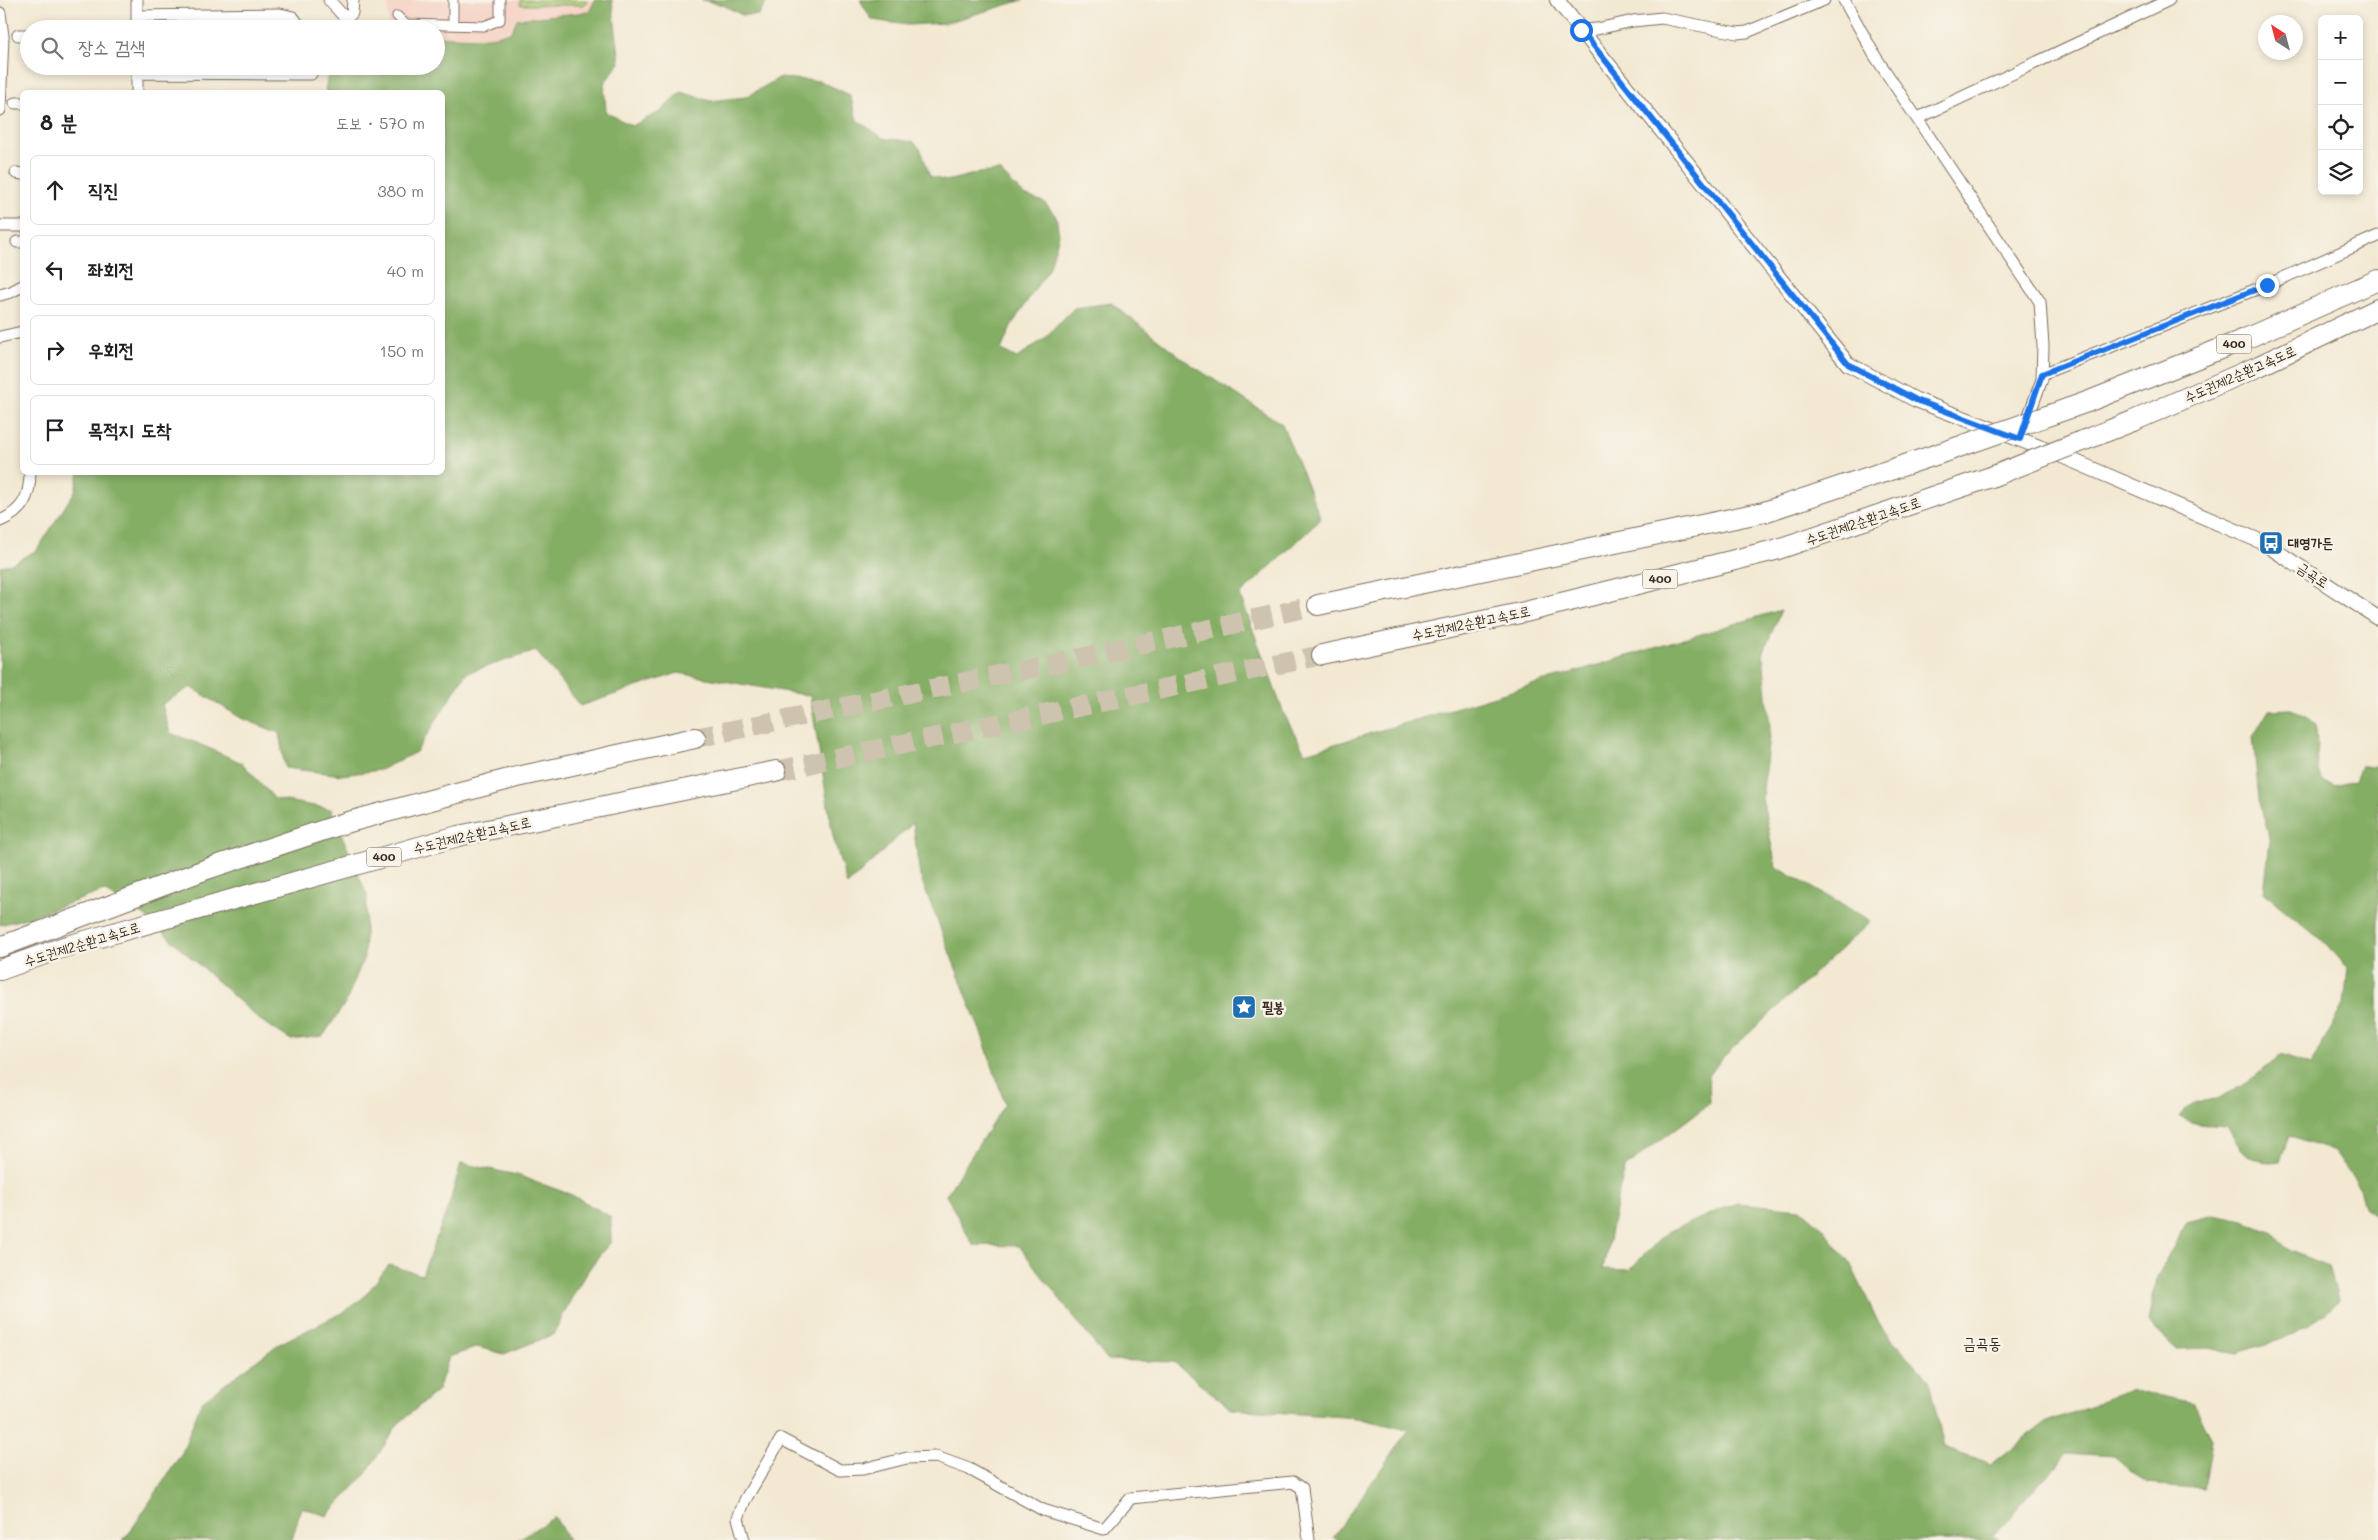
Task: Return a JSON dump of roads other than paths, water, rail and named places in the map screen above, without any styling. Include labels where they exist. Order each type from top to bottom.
[{"type":"highway","name":"400","points":[[1318,605],[1764,512],[2087,402],[2245,339],[2378,280]]},
{"type":"highway","name":"수도권제2순환고속도로","points":[[1322,655],[1525,612],[1775,550],[1991,477],[2133,421],[2259,366],[2378,308]]},
{"type":"highway","name":"수도권제2순환고속도로","points":[[0,947],[33,932],[207,868],[345,824],[513,778],[695,738]]},
{"type":"highway","name":"수도권제2순환고속도로","points":[[0,970],[64,946],[458,836],[776,771]]},
{"type":"street","points":[[137,0],[137,20]]},
{"type":"street","points":[[329,0],[346,19],[352,13],[353,0]]},
{"type":"street","points":[[453,0],[453,26]]},
{"type":"street","points":[[445,26],[484,26],[500,20],[500,0]]},
{"type":"street","name":"금곡로","points":[[1557,0],[1848,364],[1916,400],[2020,439],[2262,542],[2378,618]]},
{"type":"street","points":[[1581,30],[1597,29],[1633,20],[1662,18],[1702,27],[1747,32],[1824,0]]},
{"type":"street","points":[[1844,0],[1875,56],[2040,302],[2044,346],[2042,374],[2020,439]]},
{"type":"street","points":[[1918,118],[2170,0]]},
{"type":"street","points":[[0,13],[3,36],[0,110]]},
{"type":"street","points":[[137,16],[280,14],[293,17],[295,20]]},
{"type":"street","points":[[397,16],[401,20]]},
{"type":"street","points":[[137,75],[137,90]]},
{"type":"street","points":[[0,226],[20,226]]},
{"type":"street","points":[[2042,374],[2267,285],[2378,236]]},
{"type":"street","points":[[0,295],[20,287]]},
{"type":"street","points":[[0,338],[20,333]]},
{"type":"street","points":[[0,520],[9,517],[23,505],[30,484],[30,475]]},
{"type":"street","points":[[744,1540],[738,1518],[745,1500],[781,1439],[840,1470],[863,1469],[907,1458],[936,1457],[969,1469],[1043,1510],[1104,1529],[1110,1540]]},
{"type":"street","points":[[1104,1529],[1130,1498],[1293,1482],[1302,1488],[1309,1540]]},
{"type":"tunnel","points":[[695,738],[1076,659],[1318,605]]},
{"type":"tunnel","points":[[776,771],[1322,655]]},
{"type":"place","name":"대영가든","points":[[2271,543]]},
{"type":"place","name":"필봉","points":[[1244,1007]]},
{"type":"district","name":"금곡동","points":[[1982,1343]]}]
